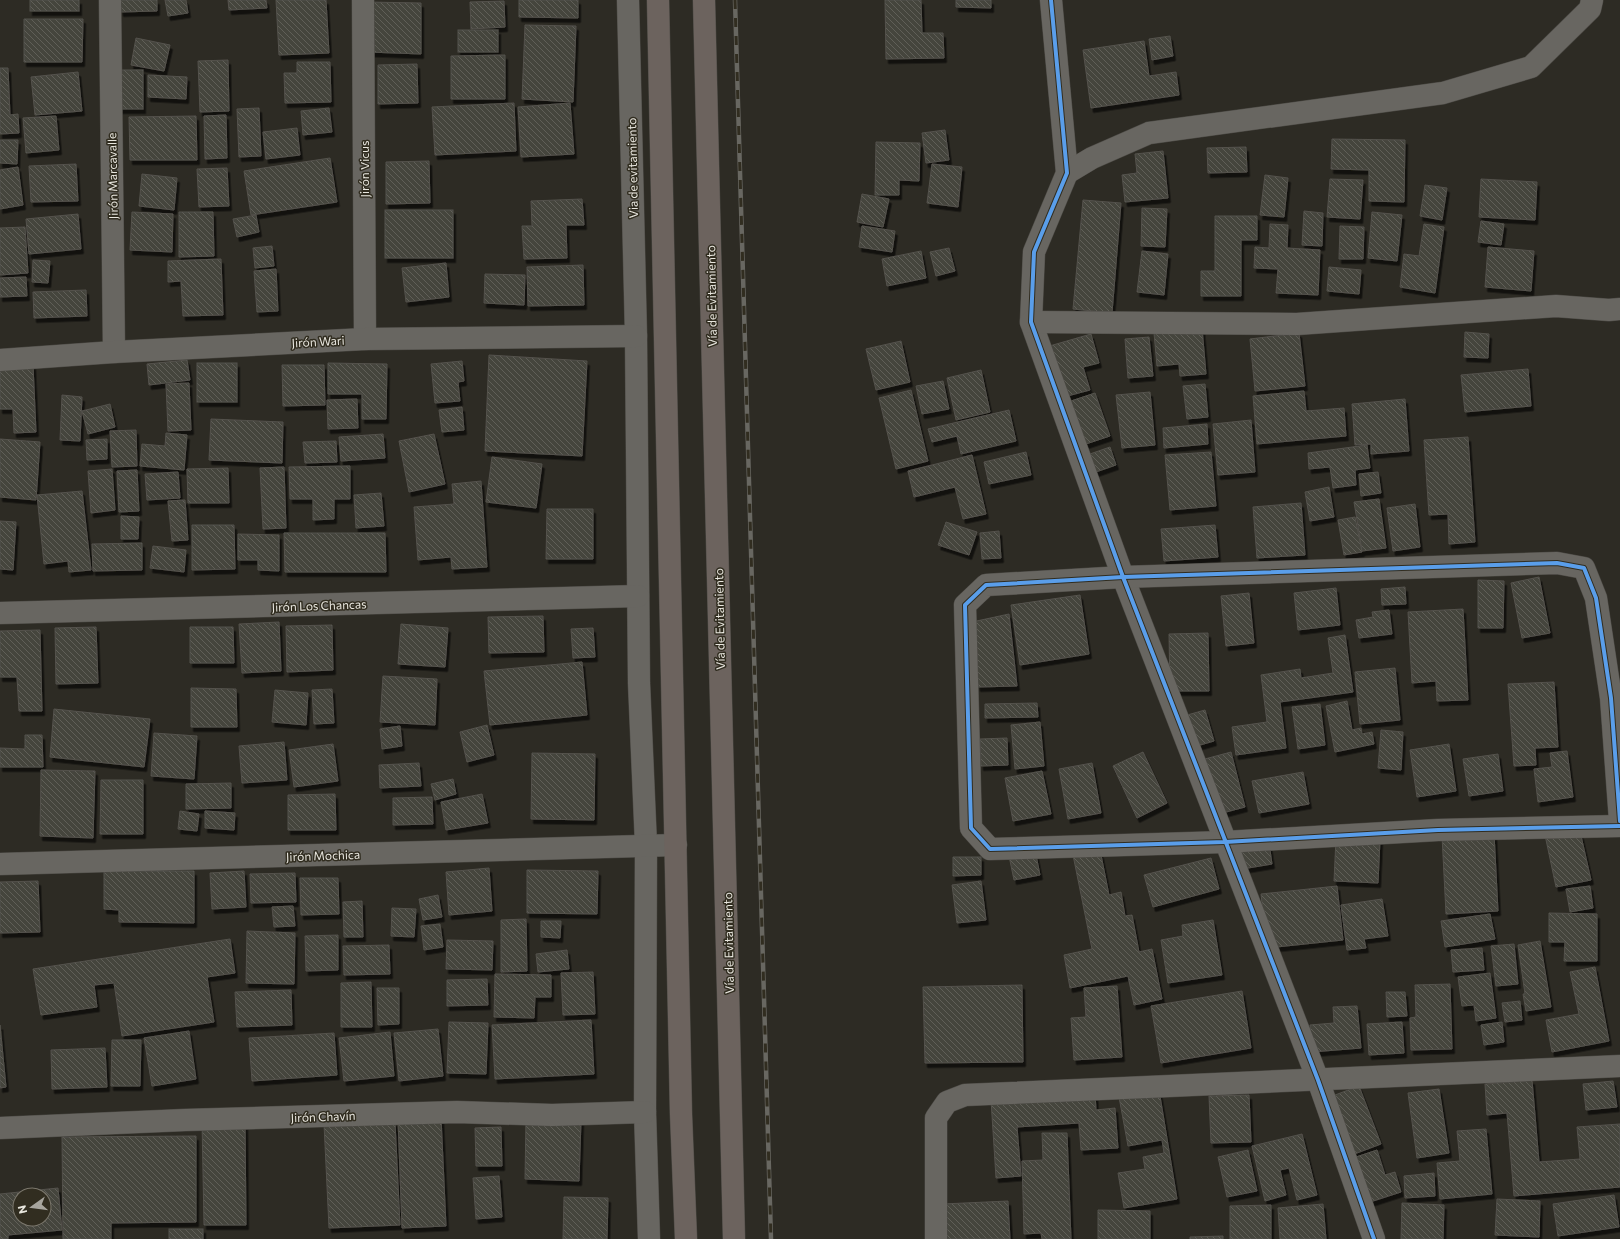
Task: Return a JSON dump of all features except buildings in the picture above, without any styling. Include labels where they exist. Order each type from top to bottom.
[{"type":"highway","points":[[658,0],[681,1114],[686,1239]]},
{"type":"highway","name":"Vía de Evitamiento","points":[[704,0],[734,1239]]},
{"type":"street","name":"Jirón Marcavalle","points":[[110,0],[114,352]]},
{"type":"street","name":"Jirón Vicus","points":[[363,0],[365,339]]},
{"type":"street","name":"Via de evitamiento","points":[[628,0],[636,336],[638,596],[646,846],[645,1112],[649,1239]]},
{"type":"street","points":[[1051,0],[1067,173],[1034,252],[1031,322],[1122,577],[1318,1080],[1374,1239]]},
{"type":"street","points":[[1067,173],[1092,158],[1149,133],[1443,93],[1531,67],[1590,9],[1592,0]]},
{"type":"street","points":[[1031,322],[1297,324],[1556,306],[1609,310],[1620,309]]},
{"type":"street","name":"Jirón Wari","points":[[0,360],[114,352],[365,339],[636,336]]},
{"type":"street","points":[[1620,821],[1616,696],[1596,598],[1584,568],[1557,563],[1122,577],[986,585],[965,605],[971,828],[990,849],[1225,842],[1438,830],[1620,826]]},
{"type":"street","name":"Jirón Los Chancas","points":[[0,613],[638,596]]},
{"type":"street","name":"Jirón Mochica","points":[[0,864],[676,845]]},
{"type":"street","points":[[936,1239],[936,1118],[947,1102],[965,1095],[1620,1066]]},
{"type":"street","name":"Jirón Chavín","points":[[0,1128],[185,1120],[449,1112],[552,1115],[645,1112]]},
{"type":"railway","points":[[735,0],[771,1239]]},
{"type":"cycle path","points":[[1051,0],[1067,173],[1034,252],[1031,322],[1123,577],[1318,1080],[1374,1239]]},
{"type":"cycle path","points":[[1620,821],[1611,698],[1596,598],[1584,568],[1557,563],[1123,577],[986,585],[965,605],[971,828],[990,849],[1225,842],[1438,830],[1620,826]]}]
